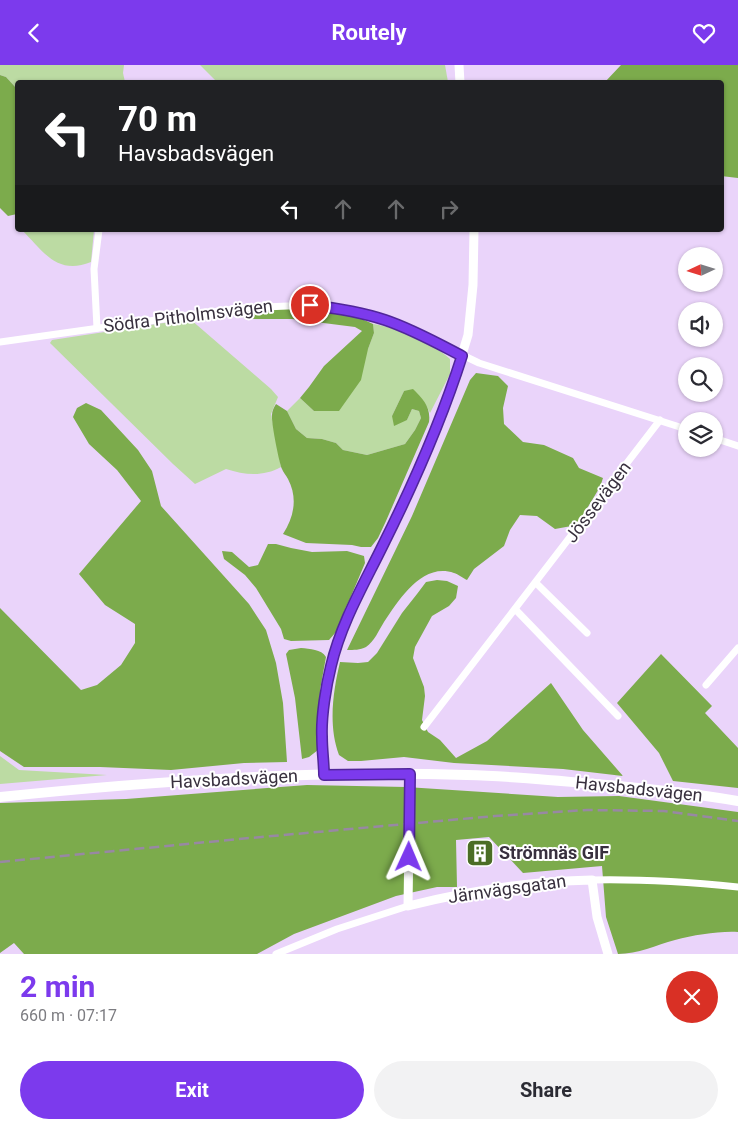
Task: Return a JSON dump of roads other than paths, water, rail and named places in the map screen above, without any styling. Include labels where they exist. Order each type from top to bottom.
[{"type":"main road","name":"Havsbadsvägen","points":[[0,797],[157,783],[324,775],[410,774],[468,775],[546,780],[648,789],[738,801]]},
{"type":"street","points":[[458,65],[460,80]]},
{"type":"street","points":[[97,327],[94,269],[99,232]]},
{"type":"street","points":[[324,775],[322,737],[326,690],[337,643],[350,609],[384,543],[424,457],[453,384],[468,335],[473,285],[474,232]]},
{"type":"street","name":"Södra Pitholmsvägen","points":[[0,342],[241,308],[310,305],[350,311],[386,321],[421,335],[462,356],[523,378],[678,426]]},
{"type":"street","name":"Jössevägen","points":[[424,727],[516,610],[660,420]]},
{"type":"street","points":[[723,441],[738,446]]},
{"type":"street","points":[[536,583],[588,633]]},
{"type":"street","points":[[516,610],[618,715]]},
{"type":"street","points":[[706,685],[738,648]]},
{"type":"street","points":[[276,954],[330,931],[408,906],[410,774]]},
{"type":"street","name":"Järnvägsgatan","points":[[408,906],[506,887],[561,881],[640,879],[738,887]]},
{"type":"street","points":[[592,880],[596,917],[608,954]]},
{"type":"railway","points":[[0,862],[495,816],[587,810],[664,811],[738,821]]},
{"type":"place","name":"Strömnäs GIF","points":[[480,853]]}]
